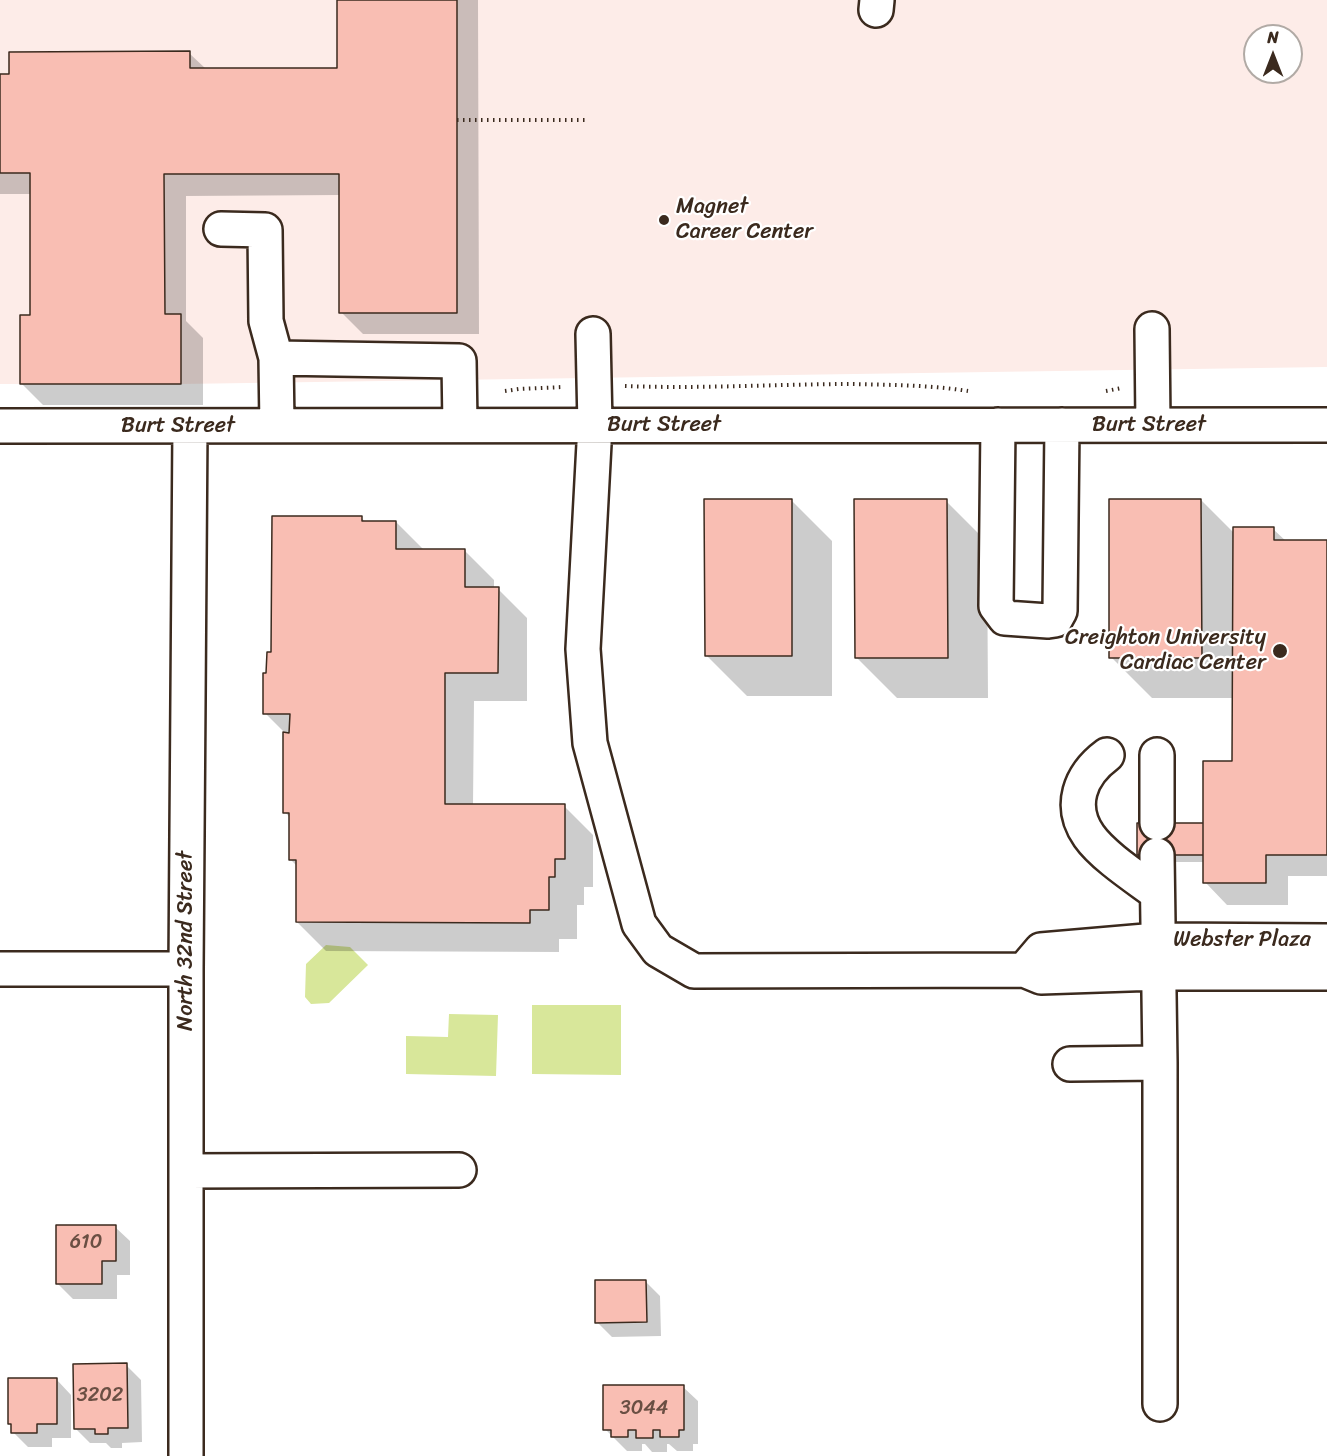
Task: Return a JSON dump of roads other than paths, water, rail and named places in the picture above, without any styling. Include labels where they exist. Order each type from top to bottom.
[{"type":"street","points":[[221,229],[265,230],[266,321],[276,358],[277,426]]},
{"type":"street","points":[[1152,329],[1153,425]]},
{"type":"street","name":"Webster Plaza","points":[[593,334],[595,425],[583,649],[590,743],[639,924],[658,950],[694,971],[1024,970],[1041,977],[1158,973],[1327,973]]},
{"type":"street","points":[[276,358],[459,361],[460,425]]},
{"type":"street","points":[[998,425],[996,606],[1005,618],[1048,621],[1056,620],[1060,611],[1062,425]]},
{"type":"street","name":"Burt Street","points":[[0,426],[1327,425]]},
{"type":"street","name":"North 32nd Street","points":[[186,1456],[186,969],[190,426]]},
{"type":"street","points":[[1107,755],[1090,770],[1081,786],[1078,802],[1083,827],[1094,843],[1157,893]]},
{"type":"street","points":[[1157,755],[1157,823]]},
{"type":"street","points":[[1157,855],[1160,1063],[1160,1404]]},
{"type":"street","name":"Webster Plaza","points":[[1024,970],[1041,950],[1158,940],[1327,941]]},
{"type":"street","points":[[0,969],[186,969]]},
{"type":"street","points":[[1070,1064],[1160,1063]]},
{"type":"street","points":[[186,1171],[459,1170]]},
{"type":"place","name":"Magnet Career Center","points":[[664,220]]},
{"type":"place","name":"Creighton University Cardiac Center","points":[[1280,651]]}]
